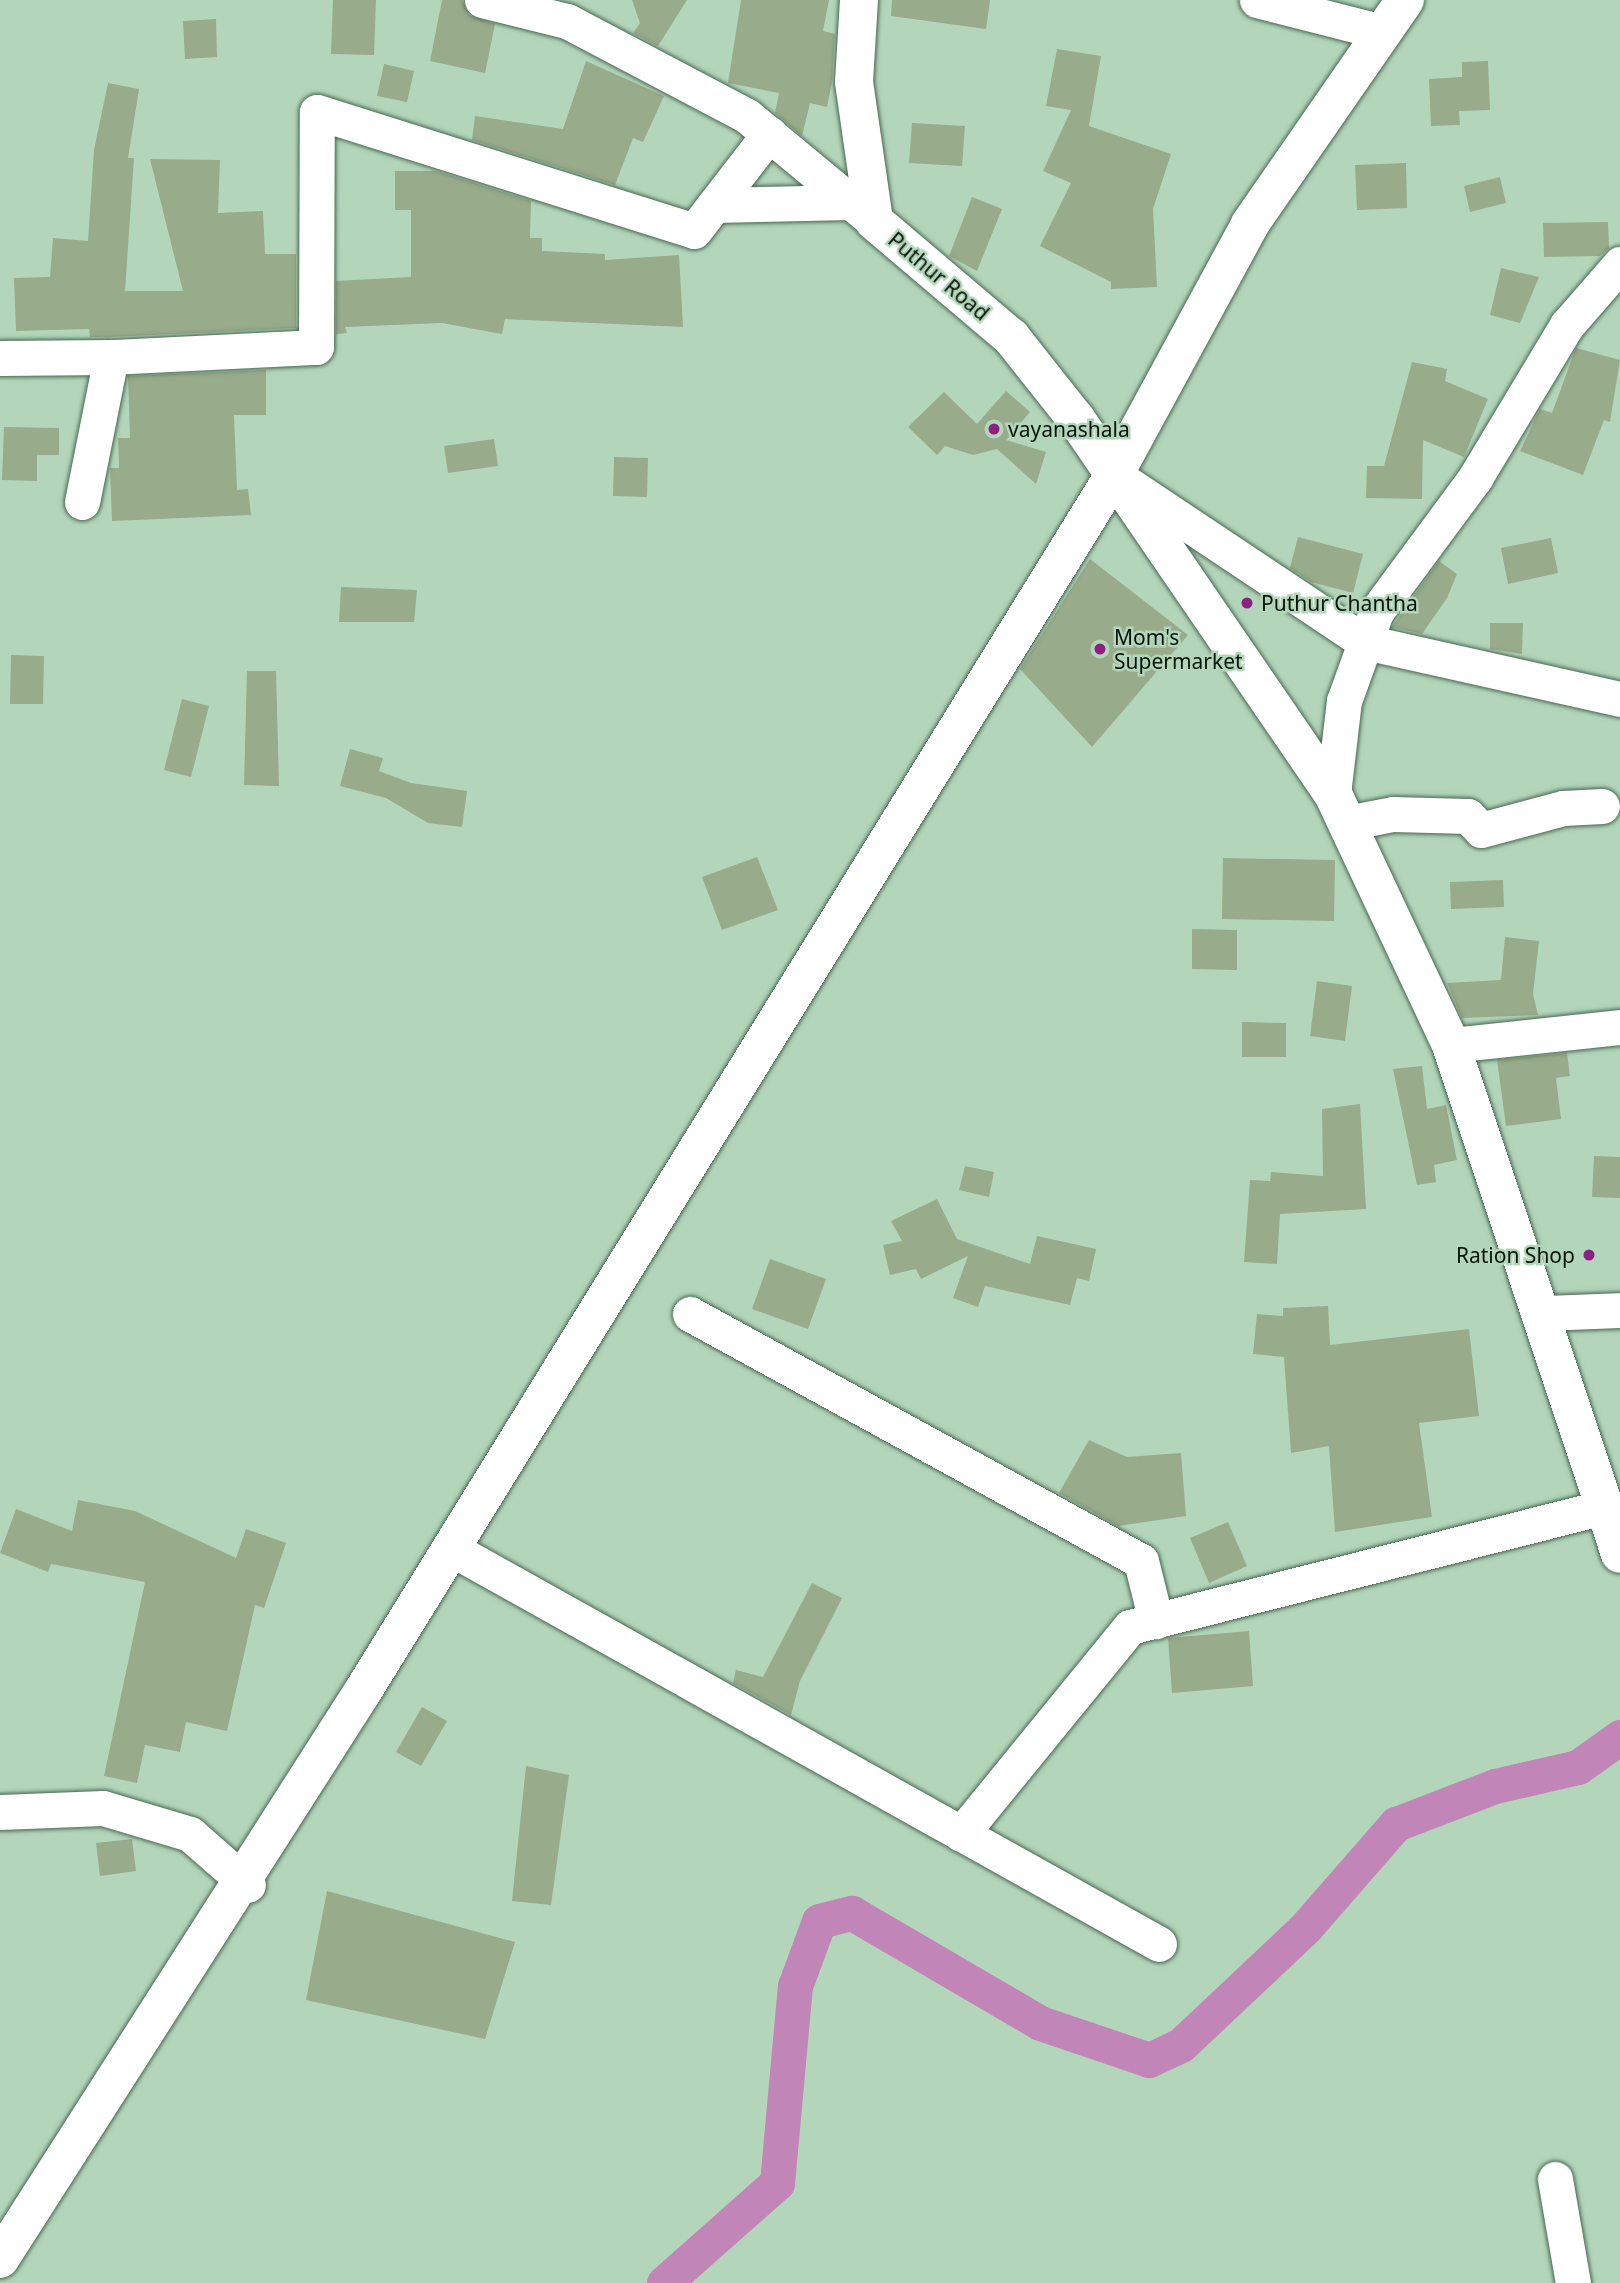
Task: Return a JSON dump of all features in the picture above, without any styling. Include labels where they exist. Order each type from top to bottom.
[{"type":"main road","name":"Puthur Road","points":[[859,0],[854,82],[862,212],[1011,337],[1114,475],[1340,808],[1451,1045],[1609,1506],[1620,1554]]},
{"type":"main road","points":[[0,2259],[245,1882],[1114,475],[1250,224],[1405,0]]},
{"type":"street","points":[[482,0],[567,22],[747,116],[862,212]]},
{"type":"street","points":[[1257,0],[1383,32]]},
{"type":"street","points":[[0,358],[111,357],[316,347],[317,112],[694,231],[769,134]]},
{"type":"street","points":[[714,205],[862,212]]},
{"type":"street","points":[[1602,806],[1563,808],[1481,830],[1468,816],[1393,814],[1340,808],[1343,701],[1376,612],[1475,478],[1567,325],[1620,264]]},
{"type":"street","points":[[82,502],[111,357]]},
{"type":"street","points":[[1114,475],[1365,642],[1614,690]]},
{"type":"street","points":[[1451,1045],[1620,1027]]},
{"type":"street","points":[[1543,1313],[1620,1310]]},
{"type":"street","points":[[690,1314],[1141,1561],[1156,1620]]},
{"type":"street","points":[[961,1834],[1130,1627],[1609,1506]]},
{"type":"street","points":[[450,1548],[1158,1944]]},
{"type":"street","points":[[0,1812],[103,1808],[190,1834],[245,1882]]},
{"type":"street","points":[[1555,2179],[1573,2283]]},
{"type":"building","points":[[333,0],[376,0],[374,55],[331,54]]},
{"type":"building","points":[[442,0],[462,0],[469,15],[495,24],[485,73],[430,61]]},
{"type":"building","points":[[632,0],[687,0],[658,46],[633,33],[640,23]]},
{"type":"building","points":[[741,0],[829,0],[823,31],[835,34],[832,82],[827,107],[810,103],[802,136],[775,113],[779,93],[728,83]]},
{"type":"building","points":[[892,0],[990,0],[986,29],[891,16]]},
{"type":"building","points":[[216,19],[217,57],[185,59],[183,21]]},
{"type":"building","points":[[1057,49],[1101,56],[1089,126],[1171,154],[1153,209],[1157,287],[1111,289],[1111,282],[1040,246],[1071,183],[1043,171],[1071,110],[1046,106]]},
{"type":"building","points":[[586,61],[664,96],[643,142],[633,138],[615,185],[472,140],[475,116],[563,129]]},
{"type":"building","points":[[1488,61],[1490,110],[1459,111],[1460,125],[1431,126],[1429,79],[1462,77],[1462,62]]},
{"type":"building","points":[[384,64],[414,71],[407,102],[377,96]]},
{"type":"building","points":[[108,83],[139,89],[128,158],[134,158],[125,291],[183,291],[150,159],[220,160],[218,213],[263,211],[265,254],[296,254],[296,328],[110,337],[90,337],[89,329],[16,331],[14,278],[50,277],[53,238],[88,241],[94,150]]},
{"type":"building","points":[[912,123],[965,126],[962,166],[909,163]]},
{"type":"building","points":[[1406,163],[1407,208],[1357,210],[1355,165]]},
{"type":"building","points":[[395,171],[436,171],[531,201],[530,238],[542,238],[542,251],[605,254],[605,260],[679,255],[683,327],[505,319],[502,334],[442,323],[345,327],[347,333],[336,334],[336,281],[411,277],[411,210],[395,210]]},
{"type":"building","points":[[1500,177],[1506,203],[1470,212],[1464,186]]},
{"type":"building","points":[[972,197],[1002,209],[977,271],[949,256]]},
{"type":"building","points":[[1608,222],[1609,248],[1600,256],[1544,257],[1543,223]]},
{"type":"building","points":[[1501,268],[1539,277],[1520,323],[1490,315]]},
{"type":"building","points":[[1576,348],[1620,360],[1610,422],[1604,420],[1583,475],[1520,451],[1540,409],[1552,413]]},
{"type":"building","points":[[1412,362],[1447,369],[1445,381],[1488,399],[1464,457],[1423,440],[1422,499],[1366,498],[1367,466],[1384,466]]},
{"type":"building","points":[[266,370],[266,415],[234,415],[237,490],[248,489],[251,515],[112,521],[110,468],[119,468],[118,438],[130,438],[128,376]]},
{"type":"building","points":[[1006,391],[1030,412],[1006,440],[1046,452],[1036,484],[997,449],[973,455],[945,446],[937,455],[908,427],[944,392],[977,424]]},
{"type":"building","points":[[4,427],[59,428],[59,455],[37,455],[37,481],[2,480]]},
{"type":"building","points":[[494,439],[498,466],[448,473],[444,446]]},
{"type":"building","points":[[614,457],[648,458],[647,497],[613,496]]},
{"type":"building","points":[[1298,537],[1363,554],[1353,593],[1311,582],[1290,568]]},
{"type":"building","points":[[1551,538],[1558,573],[1508,584],[1501,548]]},
{"type":"building","name":"Mom's Supermarket","points":[[1090,559],[1188,635],[1092,747],[1020,669]]},
{"type":"building","points":[[1439,561],[1457,574],[1447,598],[1422,634],[1392,627]]},
{"type":"building","points":[[341,587],[417,590],[414,622],[339,622]]},
{"type":"building","points":[[1490,623],[1523,623],[1522,654],[1490,649]]},
{"type":"building","points":[[11,655],[44,656],[43,704],[10,704]]},
{"type":"building","points":[[247,671],[276,671],[279,786],[244,785]]},
{"type":"building","points":[[182,699],[209,706],[191,777],[164,770]]},
{"type":"building","points":[[350,749],[383,758],[379,771],[411,783],[467,791],[462,827],[428,823],[386,798],[340,786]]},
{"type":"building","points":[[757,857],[778,910],[722,930],[702,877]]},
{"type":"building","points":[[1223,858],[1335,860],[1334,921],[1222,919]]},
{"type":"building","points":[[1503,880],[1504,907],[1451,909],[1450,882]]},
{"type":"building","points":[[1192,929],[1237,930],[1237,970],[1192,969]]},
{"type":"building","points":[[1505,937],[1539,941],[1533,994],[1538,1015],[1462,1018],[1447,983],[1501,980]]},
{"type":"building","points":[[1317,981],[1352,986],[1345,1041],[1310,1036]]},
{"type":"building","points":[[1242,1022],[1286,1023],[1286,1057],[1242,1057]]},
{"type":"building","points":[[1567,1053],[1570,1076],[1556,1078],[1561,1119],[1506,1126],[1497,1060]]},
{"type":"building","points":[[1422,1066],[1427,1109],[1446,1105],[1457,1160],[1434,1165],[1436,1182],[1417,1185],[1393,1069]]},
{"type":"building","points":[[1360,1104],[1366,1209],[1280,1214],[1277,1264],[1244,1262],[1250,1180],[1270,1181],[1271,1172],[1323,1176],[1322,1109]]},
{"type":"building","points":[[1594,1156],[1620,1157],[1620,1198],[1592,1197]]},
{"type":"building","points":[[965,1166],[994,1172],[989,1197],[959,1190]]},
{"type":"building","points":[[937,1199],[957,1239],[1030,1264],[1037,1236],[1096,1249],[1089,1281],[1077,1278],[1070,1305],[985,1286],[978,1307],[953,1298],[968,1256],[921,1279],[916,1269],[890,1275],[883,1245],[902,1241],[891,1221]]},
{"type":"building","points":[[770,1259],[826,1279],[808,1329],[752,1309]]},
{"type":"building","points":[[1328,1306],[1330,1345],[1469,1329],[1479,1416],[1419,1423],[1432,1517],[1335,1532],[1329,1446],[1291,1453],[1284,1357],[1253,1354],[1257,1314],[1283,1316],[1283,1308]]},
{"type":"building","points":[[1089,1440],[1127,1457],[1181,1453],[1186,1516],[1118,1526],[1059,1493]]},
{"type":"building","points":[[78,1500],[135,1511],[236,1558],[246,1529],[286,1543],[264,1608],[255,1605],[227,1731],[186,1722],[180,1752],[145,1745],[137,1783],[104,1776],[145,1582],[51,1564],[48,1572],[0,1553],[16,1509],[72,1531]]},
{"type":"building","points":[[1228,1522],[1247,1566],[1209,1583],[1190,1538]]},
{"type":"building","points":[[812,1583],[842,1598],[800,1681],[791,1715],[733,1683],[736,1670],[763,1677]]},
{"type":"building","points":[[1249,1631],[1253,1686],[1172,1693],[1168,1638]]},
{"type":"building","points":[[422,1707],[447,1721],[421,1766],[396,1752]]},
{"type":"building","points":[[526,1766],[569,1775],[551,1905],[512,1901]]},
{"type":"building","points":[[132,1839],[136,1871],[100,1876],[96,1843]]},
{"type":"building","points":[[327,1891],[515,1942],[485,2039],[306,2000]]},
{"type":"waterway","points":[[664,2283],[777,2183],[795,1986],[819,1921],[852,1913],[1040,2023],[1149,2060],[1181,2045],[1306,1927],[1396,1824],[1495,1786],[1578,1767],[1620,1737]]},
{"type":"place","name":"vayanashala","points":[[994,429]]},
{"type":"place","name":"Puthur Chantha","points":[[1247,603]]},
{"type":"place","name":"Mom's Supermarket","points":[[1100,649]]},
{"type":"place","name":"Ration Shop","points":[[1589,1255]]}]
